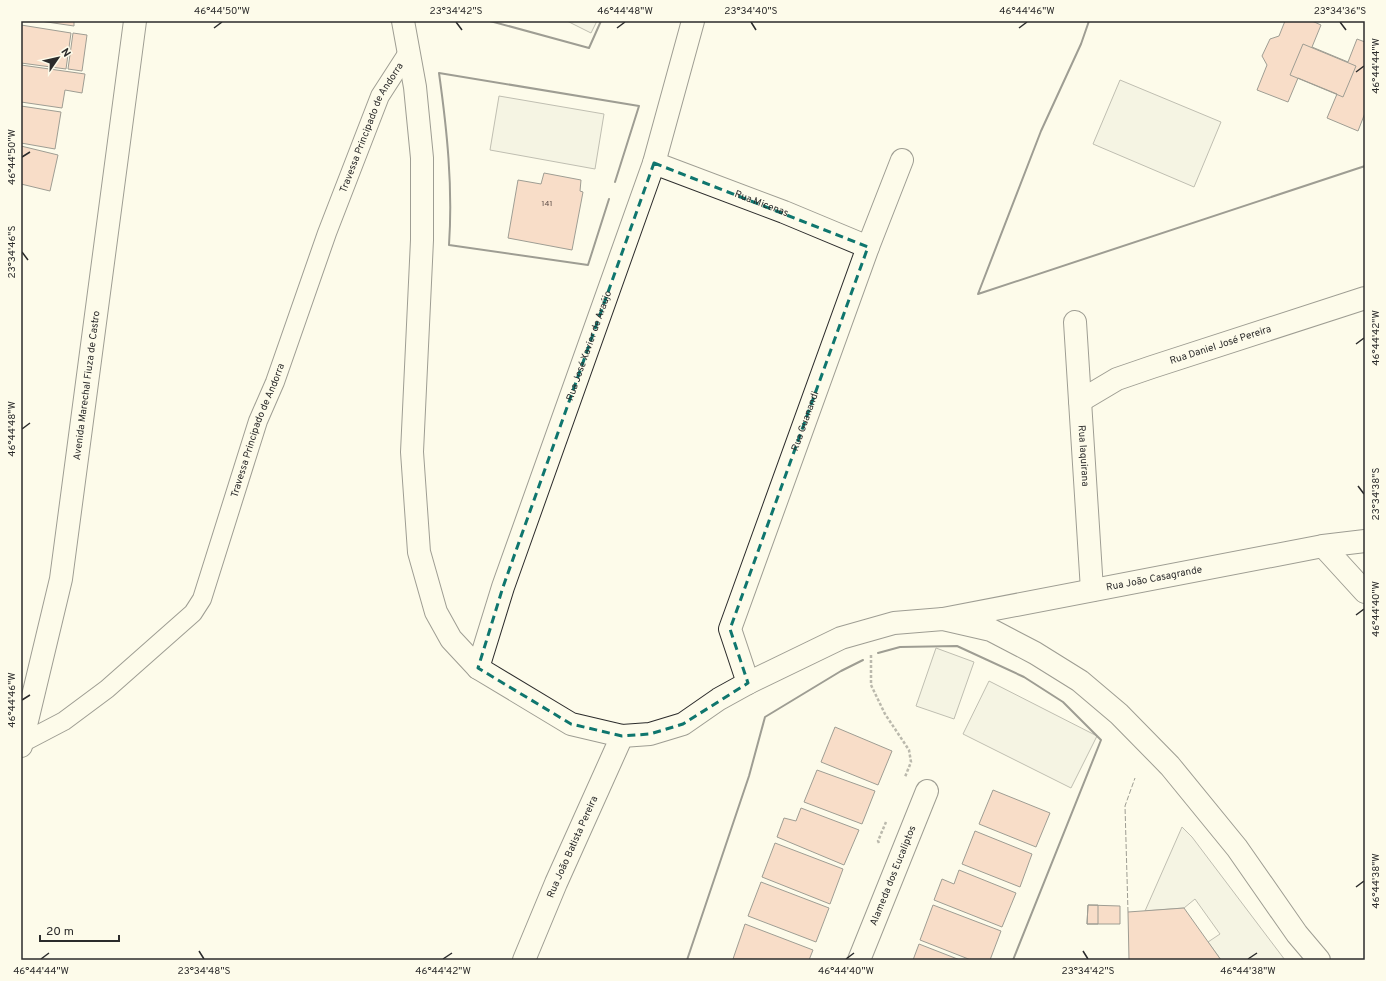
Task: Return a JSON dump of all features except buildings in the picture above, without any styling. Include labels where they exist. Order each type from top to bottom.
[{"type":"street","name":"Avenida Marechal Fiuza de Castro","points":[[22,745],[27,695],[61,579],[135,21]]},
{"type":"street","points":[[403,21],[415,88],[422,158],[422,240],[412,452],[419,552],[436,612],[451,639],[478,668],[571,724],[622,736],[650,734],[683,724],[719,699],[748,683],[841,638],[894,623],[943,619],[992,630],[1035,653],[1080,681],[1119,714],[1170,766],[1222,830],[1297,934],[1319,960]]},
{"type":"street","name":"Rua José Xavier de Araújo","points":[[478,668],[503,587],[654,163],[694,21]]},
{"type":"street","name":"Travessa Principado de Andorra","points":[[22,745],[64,721],[107,689],[193,614],[202,599],[258,421],[275,382],[329,226],[380,96],[409,51]]},
{"type":"street","name":"Rua Guanandi","points":[[748,683],[730,629],[868,247],[902,160]]},
{"type":"street","name":"Rua Micenas","points":[[654,163],[784,212],[868,247]]},
{"type":"street","name":"Rua Daniel José Pereira","points":[[1080,401],[1117,380],[1152,367],[1365,298]]},
{"type":"street","name":"Rua Iaquirana","points":[[1075,322],[1092,590]]},
{"type":"street","name":"Rua João Casagrande","points":[[943,619],[1323,546],[1365,541]]},
{"type":"street","points":[[1323,546],[1365,592]]},
{"type":"street","name":"Rua João Batista Pereira","points":[[524,960],[556,883],[622,736]]},
{"type":"street","name":"Alameda dos Eucaliptos","points":[[860,960],[927,792]]},
{"type":"path","points":[[871,652],[870,686],[885,714],[909,750],[911,762],[902,784]]},
{"type":"path","points":[[880,845],[878,841],[887,819]]},
{"type":"highlighted area","points":[[654,163],[868,247],[730,629],[748,683],[683,724],[650,734],[622,736],[571,724],[478,668],[503,587]]},
{"type":"shaded area","points":[[567,21],[597,21],[591,33]]},
{"type":"shaded area","points":[[1120,80],[1221,122],[1194,187],[1093,144]]},
{"type":"shaded area","points":[[499,96],[604,114],[595,169],[490,150]]},
{"type":"shaded area","points":[[936,648],[974,662],[954,719],[916,706]]},
{"type":"shaded area","points":[[989,681],[1097,736],[1071,788],[963,734]]},
{"type":"shaded area","points":[[1182,827],[1192,837],[1285,960],[1221,960],[1208,942],[1220,934],[1195,899],[1184,908],[1145,911]]},
{"type":"fence","points":[[1128,912],[1125,806],[1135,778]]},
{"type":"wall","points":[[490,21],[589,48],[601,21]]},
{"type":"wall","points":[[1089,21],[1081,44],[1041,131],[978,294],[1365,166]]},
{"type":"wall","points":[[609,199],[588,265],[449,245],[450,180],[439,73],[639,106],[615,182]]},
{"type":"wall","points":[[878,653],[900,647],[957,646],[1024,677],[1063,702],[1101,740],[1013,960]]},
{"type":"wall","points":[[687,960],[749,776],[765,717],[841,671],[863,660]]}]
